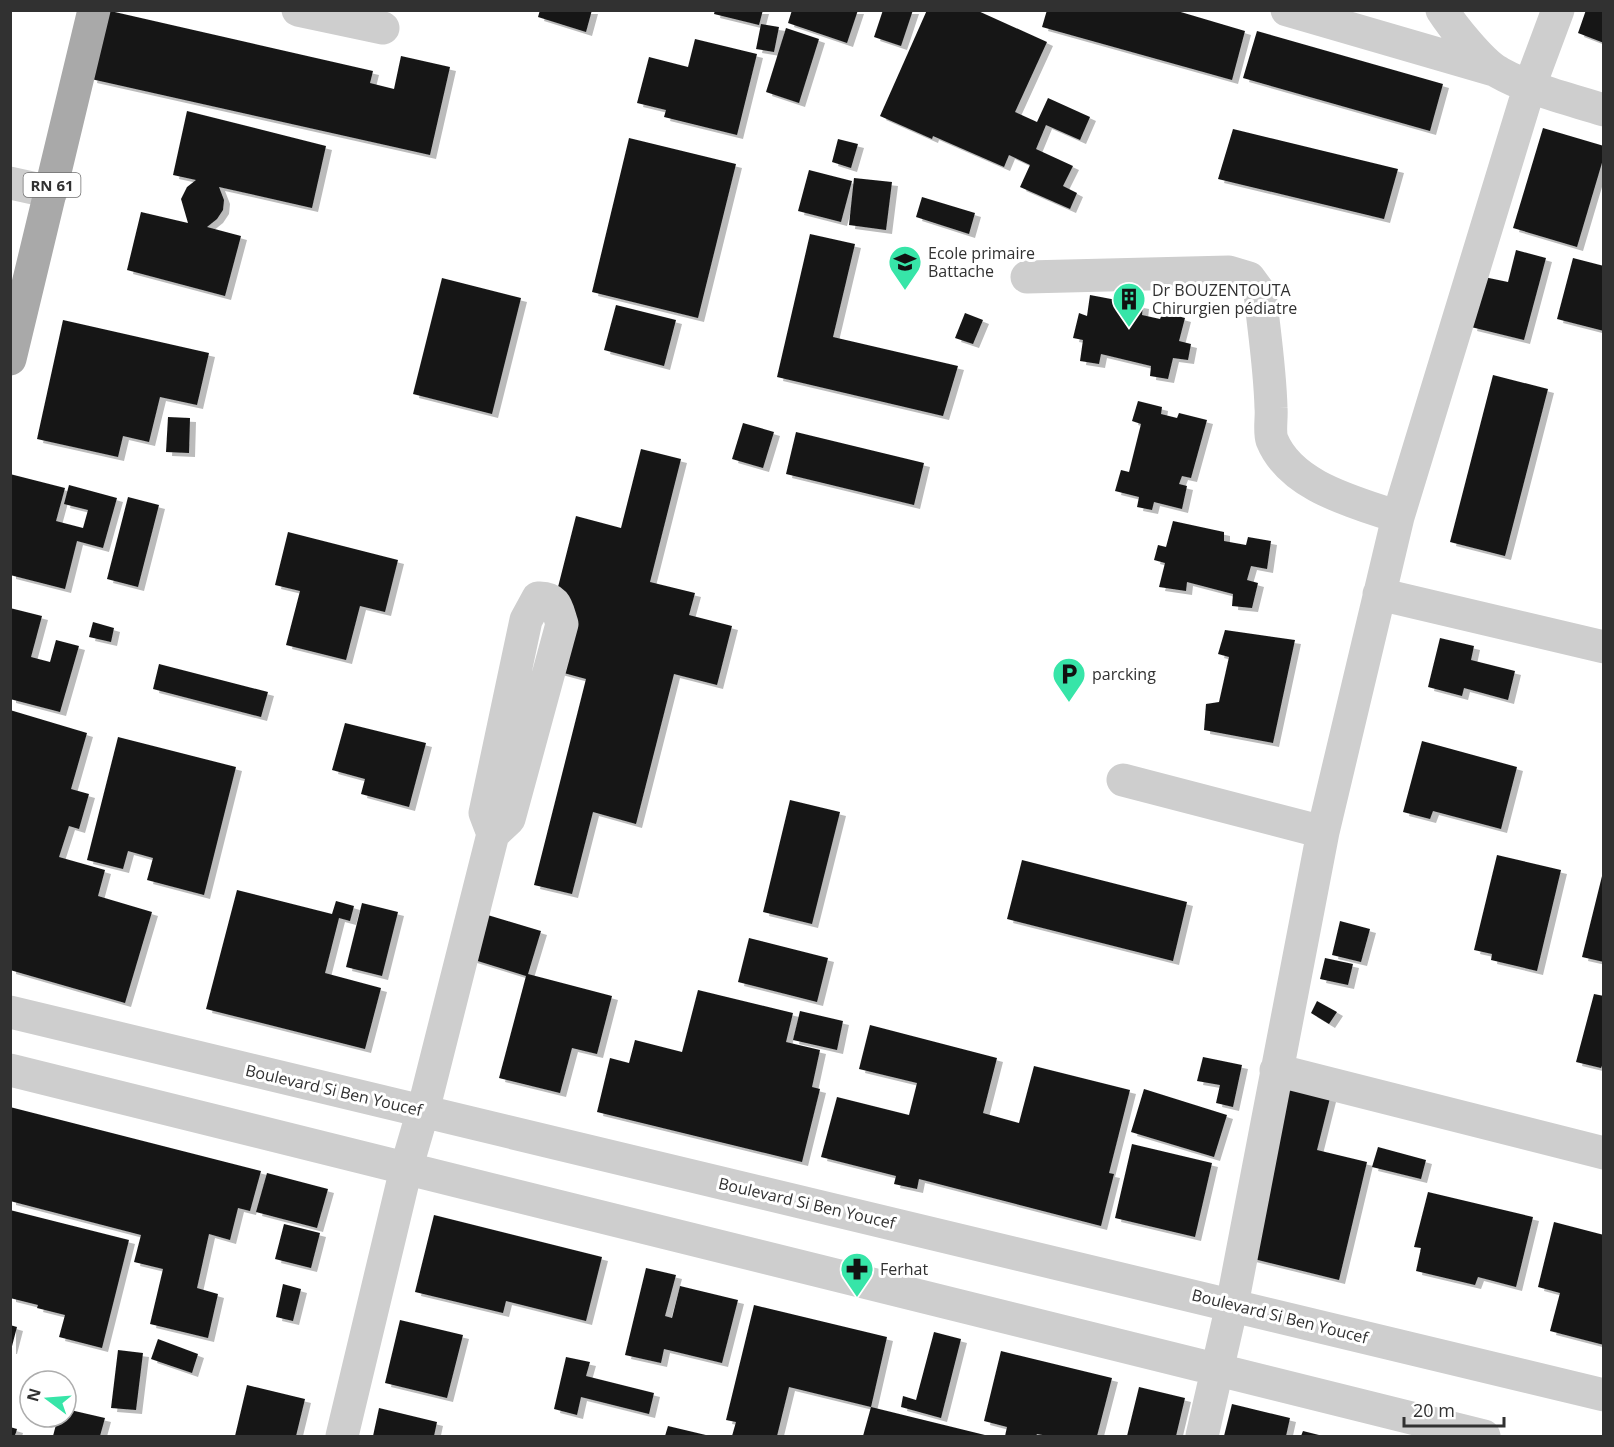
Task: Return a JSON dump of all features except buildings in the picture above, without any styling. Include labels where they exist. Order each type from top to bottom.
[{"type":"main road","name":"RN 61","points":[[10,359],[94,10]]},
{"type":"street","points":[[298,10],[383,28]]},
{"type":"street","points":[[1287,10],[1497,71],[1530,85],[1604,110]]},
{"type":"street","points":[[1442,10],[1456,31],[1497,71]]},
{"type":"street","points":[[1202,1437],[1232,1305],[1323,832],[1398,517],[1530,85],[1558,10]]},
{"type":"street","points":[[10,183],[51,192]]},
{"type":"street","points":[[1027,278],[1229,272],[1250,278],[1260,293],[1272,439],[1287,463],[1307,480],[1332,495],[1398,517]]},
{"type":"street","points":[[1379,594],[1604,647]]},
{"type":"street","points":[[342,1437],[406,1169],[423,1111],[493,834],[509,819],[562,624],[555,603],[547,598],[538,598],[526,620],[485,813],[493,834]]},
{"type":"street","points":[[1123,780],[1323,832]]},
{"type":"street","name":"Boulevard Si Ben Youcef","points":[[10,1012],[1604,1395]]},
{"type":"street","points":[[10,1070],[1484,1437]]},
{"type":"street","points":[[1276,1070],[1604,1153]]},
{"type":"place","name":"Ecole primaire Battache","points":[[905,291]]},
{"type":"place","name":"Dr BOUZENTOUTA Chirurgien pédiatre","points":[[1129,328]]},
{"type":"place","name":"parcking","points":[[1069,703]]},
{"type":"place","name":"Ferhat","points":[[857,1298]]}]
